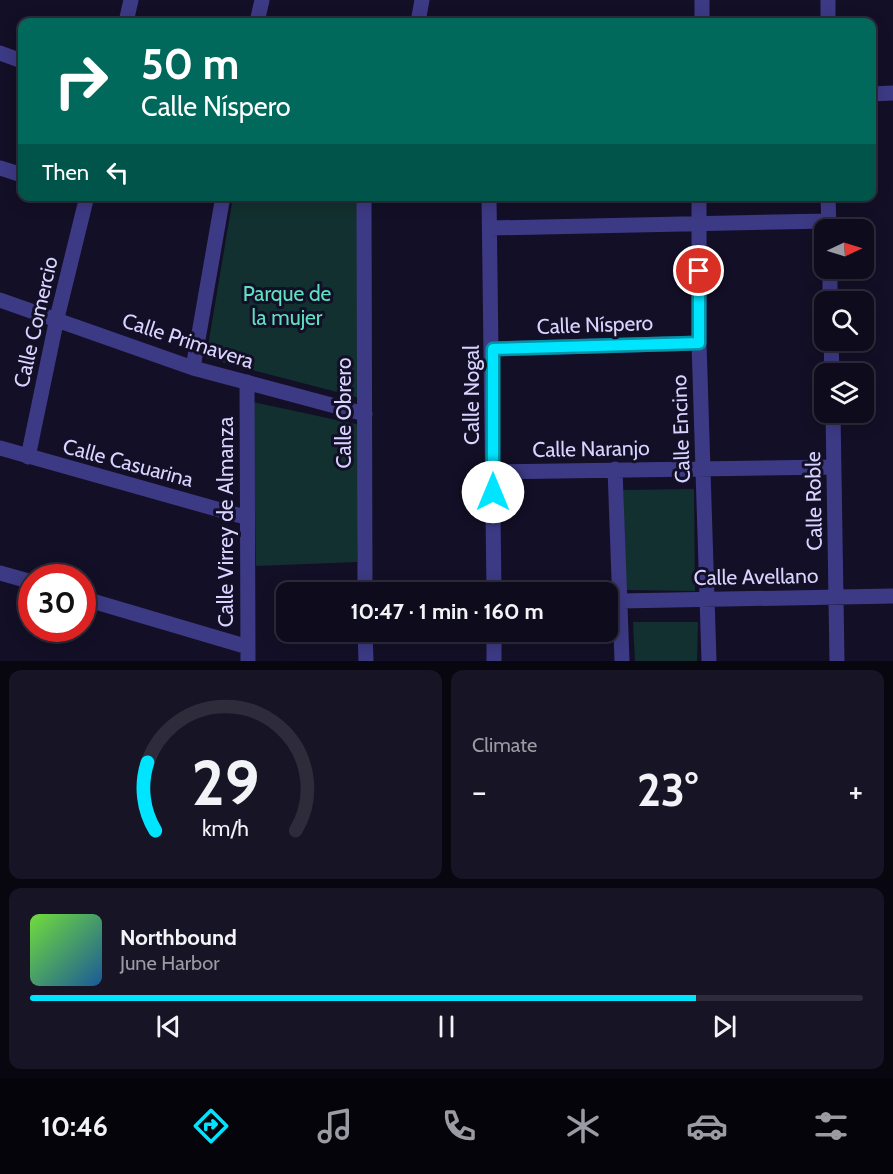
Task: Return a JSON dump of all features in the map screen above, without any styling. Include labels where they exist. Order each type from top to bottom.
[{"type":"street","points":[[127,18],[131,0]]},
{"type":"street","points":[[258,18],[262,0]]},
{"type":"street","points":[[418,18],[422,0]]},
{"type":"street","points":[[702,0],[702,18]]},
{"type":"street","points":[[828,0],[828,18]]},
{"type":"street","points":[[0,53],[18,60]]},
{"type":"street","points":[[876,94],[893,93]]},
{"type":"street","points":[[0,168],[18,174]]},
{"type":"street","name":"Calle Comercio","points":[[28,457],[57,318],[86,201]]},
{"type":"street","points":[[193,368],[222,201]]},
{"type":"street","name":"Calle Obrero","points":[[364,201],[365,582]]},
{"type":"street","name":"Calle Nogal","points":[[489,201],[493,349],[494,582]]},
{"type":"street","name":"Calle Encino","points":[[699,201],[699,343],[709,661]]},
{"type":"street","points":[[828,201],[829,219]]},
{"type":"street","points":[[490,228],[698,223],[814,225]]},
{"type":"street","name":"Calle Primavera","points":[[0,300],[57,318],[193,368],[365,414]]},
{"type":"street","name":"Calle Níspero","points":[[493,349],[699,343]]},
{"type":"street","name":"Calle Virrey de Almanza","points":[[247,382],[245,517],[248,654]]},
{"type":"street","name":"Calle Roble","points":[[833,423],[837,661]]},
{"type":"street","name":"Calle Casuarina","points":[[0,448],[245,517]]},
{"type":"street","name":"Calle Naranjo","points":[[493,472],[834,467]]},
{"type":"street","points":[[615,469],[622,661]]},
{"type":"street","points":[[0,573],[18,578]]},
{"type":"street","name":"Calle Avellano","points":[[620,602],[708,598],[893,596]]},
{"type":"street","points":[[96,603],[248,654]]},
{"type":"street","points":[[366,642],[366,661]]},
{"type":"street","points":[[494,642],[494,661]]},
{"type":"green space","name":"Parque de la mujer","points":[[232,201],[357,201],[360,398],[206,358]]},
{"type":"green space","points":[[253,402],[360,425],[357,562],[256,566]]},
{"type":"green space","points":[[694,489],[695,591],[626,590],[623,490]]},
{"type":"green space","points":[[633,622],[698,622],[697,661],[635,661]]},
{"type":"route","points":[[493,492],[493,349],[699,343],[699,271]]}]
